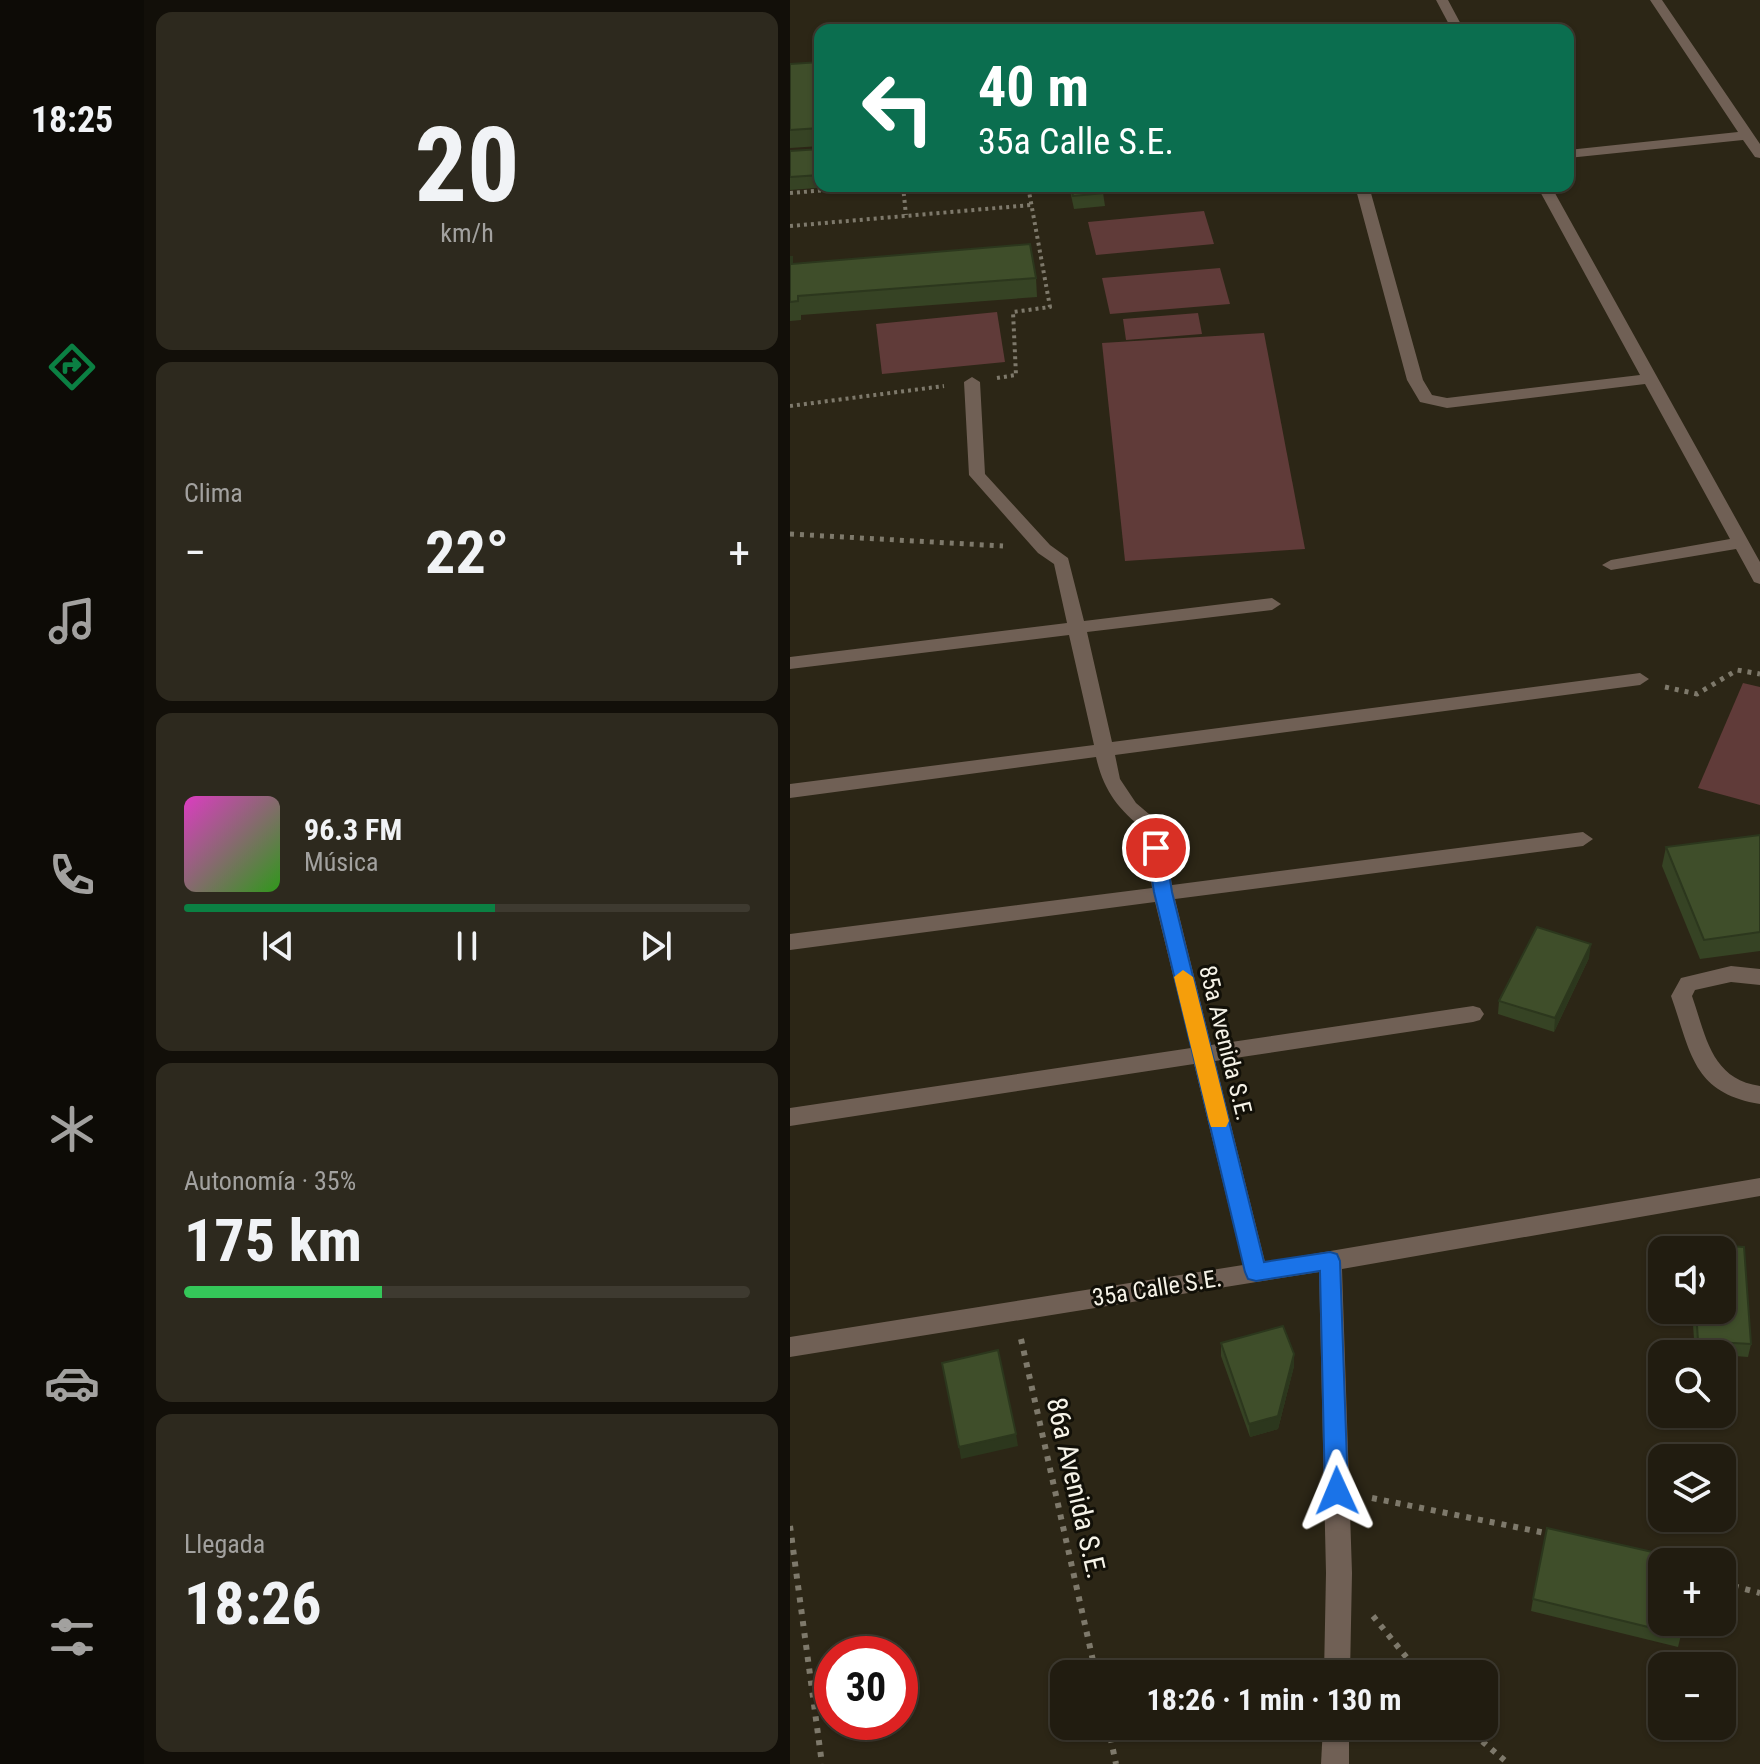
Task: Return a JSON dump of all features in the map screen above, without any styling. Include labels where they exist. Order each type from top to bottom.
[{"type":"street","points":[[1442,0],[1455,24]]},
{"type":"street","points":[[1656,0],[1760,154]]},
{"type":"street","points":[[1574,153],[1747,135]]},
{"type":"street","points":[[1364,192],[1415,380],[1426,399],[1447,403],[1651,379]]},
{"type":"street","points":[[1547,192],[1760,578]]},
{"type":"street","points":[[972,382],[977,475],[1044,549],[1062,562],[1102,750]]},
{"type":"street","points":[[1611,565],[1741,543]]},
{"type":"street","points":[[790,663],[1272,604]]},
{"type":"street","points":[[790,791],[1640,679]]},
{"type":"street","name":"85a Avenida S.E.","points":[[1102,750],[1111,780],[1129,808],[1153,826],[1163,892],[1256,1272]]},
{"type":"street","points":[[790,942],[1583,839]]},
{"type":"street","points":[[1760,977],[1731,974],[1688,984],[1681,996],[1708,1070],[1740,1092],[1760,1095]]},
{"type":"street","points":[[790,1117],[1473,1014]]},
{"type":"street","name":"35a Calle S.E.","points":[[790,1347],[1330,1261],[1760,1187]]},
{"type":"street","points":[[1330,1261],[1339,1573],[1337,1660]]},
{"type":"street","points":[[1335,1764],[1336,1740]]},
{"type":"path","points":[[790,193],[814,191]]},
{"type":"path","points":[[904,192],[906,215]]},
{"type":"path","points":[[790,406],[1016,375],[1013,312],[1050,307],[1029,192]]},
{"type":"path","points":[[790,226],[1031,205]]},
{"type":"path","points":[[790,534],[1044,549]]},
{"type":"path","points":[[1640,679],[1697,694],[1737,670],[1760,674]]},
{"type":"path","name":"86a Avenida S.E.","points":[[1014,1311],[1093,1660]]},
{"type":"path","points":[[1337,1491],[1555,1535]]},
{"type":"path","points":[[790,1526],[822,1764]]},
{"type":"path","points":[[1339,1573],[1409,1660]]},
{"type":"path","points":[[1736,1587],[1760,1593]]},
{"type":"path","points":[[1111,1740],[1116,1764]]},
{"type":"path","points":[[1481,1740],[1509,1764]]},
{"type":"shaded area","points":[[1204,211],[1214,244],[1096,255],[1088,222]]},
{"type":"shaded area","points":[[1220,268],[1230,304],[1110,314],[1102,278]]},
{"type":"shaded area","points":[[997,312],[1005,362],[882,374],[876,324]]},
{"type":"shaded area","points":[[1198,313],[1202,334],[1126,340],[1123,319]]},
{"type":"shaded area","points":[[1264,333],[1305,549],[1125,561],[1102,343]]},
{"type":"shaded area","points":[[1743,683],[1760,687],[1760,805],[1698,788]]},
{"type":"building","points":[[814,62],[814,128],[790,130],[790,64]]},
{"type":"building","points":[[814,149],[814,175],[790,177],[790,151]]},
{"type":"building","points":[[1072,192],[1104,193],[1073,196]]},
{"type":"building","points":[[1030,244],[1036,278],[798,296],[798,301],[790,302],[790,257],[792,264]]},
{"type":"building","points":[[1760,835],[1760,932],[1704,940],[1666,847]]},
{"type":"building","points":[[1537,927],[1591,944],[1555,1018],[1499,1001]]},
{"type":"building","points":[[1736,1247],[1744,1247],[1751,1344],[1736,1343],[1736,1340],[1698,1340],[1697,1324],[1736,1324]]},
{"type":"building","points":[[1283,1326],[1294,1354],[1278,1416],[1249,1424],[1221,1343]]},
{"type":"building","points":[[998,1350],[1016,1434],[959,1447],[942,1363]]},
{"type":"building","points":[[1547,1528],[1648,1551],[1648,1627],[1533,1599]]},
{"type":"slow traffic","points":[[1183,977],[1219,1121]]},
{"type":"route","points":[[1156,848],[1163,892],[1256,1272],[1330,1261],[1337,1491]]}]
